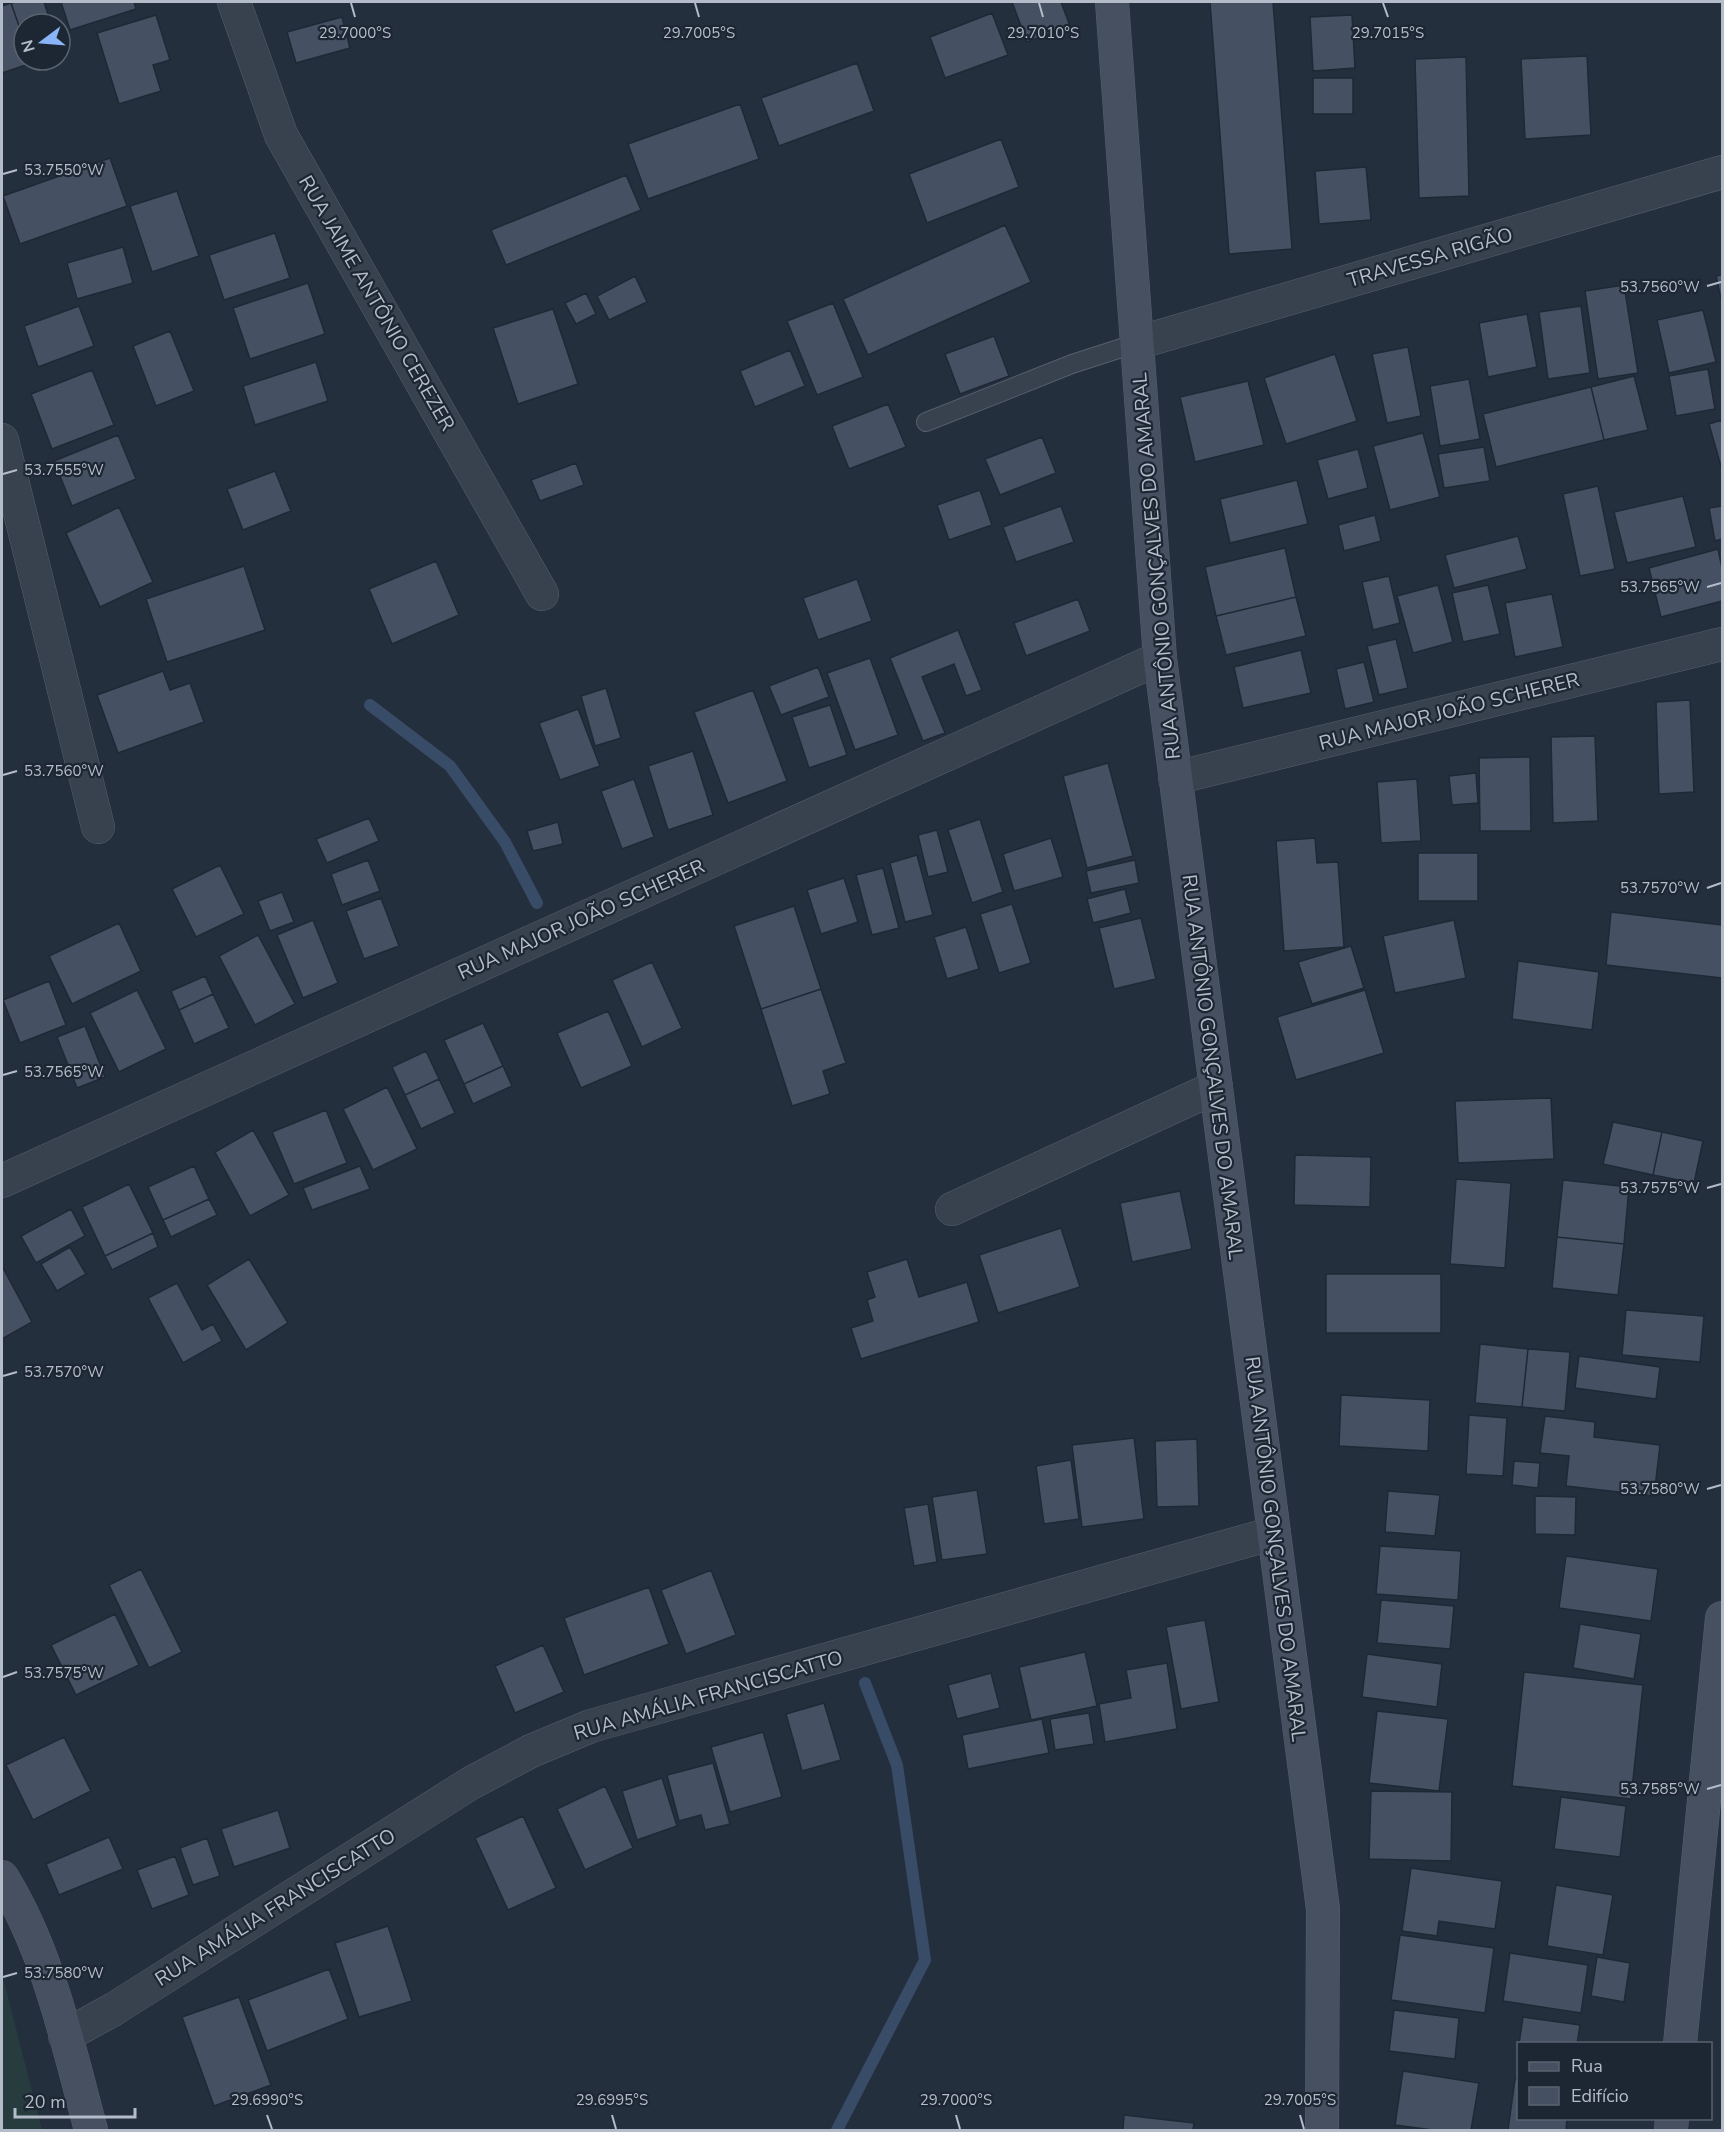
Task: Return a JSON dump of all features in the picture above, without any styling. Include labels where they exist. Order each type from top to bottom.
[{"type":"street","name":"RUA JAIME ANTÔNIO CEREZER","points":[[234,2],[281,135],[542,594]]},
{"type":"street","name":"RUA ANTÔNIO GONÇALVES DO AMARAL","points":[[1112,2],[1160,658],[1323,1909],[1322,2130]]},
{"type":"street","name":"TRAVESSA RIGÃO","points":[[1137,343],[1722,172]]},
{"type":"street","points":[[2,440],[98,827]]},
{"type":"street","name":"RUA MAJOR JOÃO SCHERER","points":[[1175,778],[1722,644]]},
{"type":"street","name":"RUA MAJOR JOÃO SCHERER","points":[[2,1181],[1160,658]]},
{"type":"street","points":[[952,1209],[1216,1087]]},
{"type":"street","name":"RUA AMÁLIA FRANCISCATTO","points":[[65,2036],[114,2009],[471,1783],[531,1751],[591,1726],[1274,1533]]},
{"type":"street","points":[[1680,2042],[1713,1794],[1722,1618]]},
{"type":"street","points":[[2,1877],[40,1954],[91,2130]]},
{"type":"lane","points":[[926,422],[1072,364],[1137,343]]},
{"type":"green space","points":[[2,1974],[42,2130],[2,2130]]},
{"type":"building","points":[[44,2],[47,12],[14,12],[11,3]]},
{"type":"building","points":[[61,2],[134,2],[136,9],[72,29],[72,12],[64,12]]},
{"type":"building","points":[[1012,2],[1061,2],[1070,26],[1027,42]]},
{"type":"building","points":[[1210,2],[1273,2],[1292,249],[1229,254]]},
{"type":"building","points":[[11,3],[14,12],[12,12],[12,70],[2,73],[2,6]]},
{"type":"building","points":[[992,13],[1008,55],[945,78],[930,37]]},
{"type":"building","points":[[156,15],[170,60],[153,65],[161,91],[119,104],[97,33]]},
{"type":"building","points":[[1352,15],[1355,68],[1313,71],[1310,17]]},
{"type":"building","points":[[342,17],[350,48],[296,63],[287,32]]},
{"type":"building","points":[[1587,56],[1591,135],[1525,139],[1521,59]]},
{"type":"building","points":[[1466,57],[1469,196],[1419,198],[1415,59]]},
{"type":"building","points":[[857,63],[874,111],[779,146],[761,98]]},
{"type":"building","points":[[1313,78],[1353,78],[1353,114],[1313,114]]},
{"type":"building","points":[[740,104],[759,159],[648,199],[628,144]]},
{"type":"building","points":[[1001,139],[1019,187],[927,223],[909,174]]},
{"type":"building","points":[[110,158],[127,206],[20,244],[3,196]]},
{"type":"building","points":[[1366,167],[1371,220],[1319,224],[1315,171]]},
{"type":"building","points":[[626,175],[641,210],[506,265],[491,230]]},
{"type":"building","points":[[177,191],[199,256],[152,272],[130,206]]},
{"type":"building","points":[[1005,225],[1031,282],[868,355],[843,299]]},
{"type":"building","points":[[275,233],[290,278],[224,300],[209,255]]},
{"type":"building","points":[[123,247],[133,283],[77,299],[67,263]]},
{"type":"building","points":[[1722,275],[1722,303],[1716,276]]},
{"type":"building","points":[[635,276],[647,302],[609,320],[597,296]]},
{"type":"building","points":[[308,283],[325,334],[250,359],[233,308]]},
{"type":"building","points":[[1624,285],[1638,373],[1598,379],[1585,291]]},
{"type":"building","points":[[586,293],[596,314],[576,324],[565,303]]},
{"type":"building","points":[[833,303],[863,377],[817,395],[787,321]]},
{"type":"building","points":[[79,306],[94,346],[38,367],[24,326]]},
{"type":"building","points":[[1581,306],[1590,373],[1548,379],[1539,312]]},
{"type":"building","points":[[553,309],[578,384],[518,404],[493,328]]},
{"type":"building","points":[[1703,310],[1716,362],[1669,373],[1657,320]]},
{"type":"building","points":[[1527,314],[1537,367],[1488,377],[1479,323]]},
{"type":"building","points":[[170,331],[194,391],[156,406],[133,346]]},
{"type":"building","points":[[994,336],[1009,376],[960,394],[945,354]]},
{"type":"building","points":[[1408,347],[1421,416],[1387,423],[1372,354]]},
{"type":"building","points":[[790,350],[805,386],[755,407],[740,371]]},
{"type":"building","points":[[1335,354],[1357,421],[1286,444],[1264,378]]},
{"type":"building","points":[[316,362],[328,401],[255,425],[243,386]]},
{"type":"building","points":[[1708,369],[1715,409],[1676,416],[1669,376]]},
{"type":"building","points":[[92,370],[114,425],[52,449],[31,394]]},
{"type":"building","points":[[1634,376],[1648,430],[1604,440],[1591,387]]},
{"type":"building","points":[[1469,379],[1480,439],[1440,446],[1430,386]]},
{"type":"building","points":[[1248,381],[1264,445],[1195,462],[1180,397]]},
{"type":"building","points":[[1591,387],[1604,440],[1496,467],[1483,414]]},
{"type":"building","points":[[888,404],[906,447],[849,469],[832,426]]},
{"type":"building","points":[[1722,420],[1722,470],[1709,424]]},
{"type":"building","points":[[1423,433],[1440,497],[1390,510],[1373,446]]},
{"type":"building","points":[[118,435],[136,479],[72,506],[54,461]]},
{"type":"building","points":[[1042,437],[1056,473],[1000,495],[985,459]]},
{"type":"building","points":[[1484,447],[1490,481],[1444,488],[1438,454]]},
{"type":"building","points":[[1358,449],[1368,488],[1328,499],[1317,460]]},
{"type":"building","points":[[576,463],[584,485],[540,501],[531,480]]},
{"type":"building","points":[[275,471],[291,511],[243,530],[227,489]]},
{"type":"building","points":[[1297,480],[1308,524],[1230,543],[1220,499]]},
{"type":"building","points":[[1598,486],[1615,569],[1580,576],[1563,494]]},
{"type":"building","points":[[980,490],[992,525],[949,540],[937,505]]},
{"type":"building","points":[[1683,496],[1696,547],[1627,563],[1614,512]]},
{"type":"building","points":[[1061,506],[1074,542],[1016,562],[1003,527]]},
{"type":"building","points":[[1722,506],[1722,539],[1715,541],[1709,508]]},
{"type":"building","points":[[119,507],[153,582],[100,607],[66,533]]},
{"type":"building","points":[[1375,515],[1381,541],[1344,551],[1338,525]]},
{"type":"building","points":[[1518,536],[1527,569],[1454,588],[1445,555]]},
{"type":"building","points":[[1285,548],[1296,597],[1216,616],[1205,567]]},
{"type":"building","points":[[1718,549],[1722,568],[1722,601],[1661,617],[1649,568]]},
{"type":"building","points":[[436,561],[459,615],[392,644],[369,589]]},
{"type":"building","points":[[244,566],[265,630],[167,662],[146,599]]},
{"type":"building","points":[[1389,576],[1400,623],[1373,630],[1362,582]]},
{"type":"building","points":[[857,579],[872,621],[818,640],[803,598]]},
{"type":"building","points":[[1438,585],[1453,642],[1413,653],[1397,596]]},
{"type":"building","points":[[1488,585],[1500,634],[1463,642],[1452,593]]},
{"type":"building","points":[[1552,594],[1563,647],[1515,657],[1505,603]]},
{"type":"building","points":[[1296,597],[1306,636],[1226,655],[1216,616]]},
{"type":"building","points":[[1078,599],[1090,631],[1026,656],[1014,623]]},
{"type":"building","points":[[958,630],[982,690],[966,696],[954,664],[922,677],[945,733],[923,741],[890,658]]},
{"type":"building","points":[[1396,639],[1408,688],[1379,695],[1367,646]]},
{"type":"building","points":[[1301,650],[1311,693],[1243,708],[1234,667]]},
{"type":"building","points":[[870,658],[898,735],[855,750],[827,673]]},
{"type":"building","points":[[1364,662],[1374,702],[1345,709],[1336,669]]},
{"type":"building","points":[[818,667],[829,697],[781,715],[769,686]]},
{"type":"building","points":[[163,671],[170,690],[190,683],[204,722],[118,753],[97,695]]},
{"type":"building","points":[[606,688],[621,738],[595,746],[581,696]]},
{"type":"building","points":[[753,690],[787,781],[728,803],[694,712]]},
{"type":"building","points":[[1690,700],[1694,792],[1659,794],[1656,702]]},
{"type":"building","points":[[830,705],[847,755],[809,768],[792,717]]},
{"type":"building","points":[[578,709],[600,766],[560,780],[539,723]]},
{"type":"building","points":[[1595,736],[1598,821],[1553,823],[1551,737]]},
{"type":"building","points":[[693,751],[713,815],[668,830],[648,766]]},
{"type":"building","points":[[1530,757],[1531,831],[1480,831],[1479,758]]},
{"type":"building","points":[[1108,763],[1133,856],[1087,868],[1063,776]]},
{"type":"building","points":[[1476,773],[1478,803],[1452,805],[1449,776]]},
{"type":"building","points":[[634,779],[654,837],[622,849],[601,791]]},
{"type":"building","points":[[1417,779],[1421,841],[1381,843],[1377,782]]},
{"type":"building","points":[[369,818],[379,841],[327,863],[316,839]]},
{"type":"building","points":[[980,819],[1003,892],[972,903],[948,830]]},
{"type":"building","points":[[558,822],[563,844],[533,851],[527,831]]},
{"type":"building","points":[[937,830],[948,872],[928,877],[918,835]]},
{"type":"building","points":[[1051,838],[1063,877],[1014,891],[1003,854]]},
{"type":"building","points":[[1315,838],[1317,863],[1338,862],[1344,947],[1284,951],[1276,841]]},
{"type":"building","points":[[1418,853],[1478,853],[1478,901],[1418,901]]},
{"type":"building","points":[[917,855],[933,915],[905,922],[890,863]]},
{"type":"building","points":[[368,860],[380,891],[342,905],[331,874]]},
{"type":"building","points":[[1135,860],[1139,883],[1091,893],[1086,871]]},
{"type":"building","points":[[220,865],[244,914],[196,937],[172,889]]},
{"type":"building","points":[[883,868],[899,928],[872,935],[856,875]]},
{"type":"building","points":[[844,878],[858,922],[821,934],[807,890]]},
{"type":"building","points":[[1125,889],[1131,913],[1093,923],[1087,899]]},
{"type":"building","points":[[282,892],[294,922],[270,931],[258,901]]},
{"type":"building","points":[[381,898],[399,946],[364,959],[346,911]]},
{"type":"building","points":[[1012,904],[1031,963],[999,973],[980,914]]},
{"type":"building","points":[[794,906],[821,989],[761,1009],[734,926]]},
{"type":"building","points":[[1611,912],[1722,925],[1722,978],[1606,965]]},
{"type":"building","points":[[1141,918],[1156,979],[1114,989],[1099,928]]},
{"type":"building","points":[[313,920],[338,983],[303,998],[277,935]]},
{"type":"building","points":[[1454,920],[1466,978],[1395,993],[1383,936]]},
{"type":"building","points":[[119,923],[141,971],[72,1004],[49,956]]},
{"type":"building","points":[[966,927],[979,969],[947,979],[934,937]]},
{"type":"building","points":[[258,935],[295,1004],[255,1025],[219,956]]},
{"type":"building","points":[[1351,946],[1364,988],[1312,1004],[1298,962]]},
{"type":"building","points":[[1518,961],[1599,972],[1592,1030],[1512,1019]]},
{"type":"building","points":[[652,962],[682,1028],[642,1047],[612,980]]},
{"type":"building","points":[[205,976],[213,994],[179,1010],[171,991]]},
{"type":"building","points":[[49,981],[66,1025],[20,1043],[3,1000]]},
{"type":"building","points":[[821,989],[846,1063],[823,1071],[830,1094],[792,1106],[761,1009]]},
{"type":"building","points":[[137,990],[166,1049],[119,1072],[90,1013]]},
{"type":"building","points":[[1365,990],[1384,1053],[1296,1080],[1277,1017]]},
{"type":"building","points":[[213,994],[229,1028],[194,1044],[179,1010]]},
{"type":"building","points":[[608,1011],[632,1066],[581,1088],[557,1033]]},
{"type":"building","points":[[483,1023],[503,1066],[464,1084],[444,1040]]},
{"type":"building","points":[[85,1026],[105,1077],[77,1088],[57,1037]]},
{"type":"building","points":[[426,1051],[439,1079],[405,1095],[392,1067]]},
{"type":"building","points":[[503,1066],[512,1086],[473,1104],[464,1084]]},
{"type":"building","points":[[439,1079],[455,1113],[421,1129],[405,1095]]},
{"type":"building","points":[[387,1087],[417,1149],[373,1170],[343,1109]]},
{"type":"building","points":[[1551,1098],[1554,1159],[1458,1163],[1455,1101]]},
{"type":"building","points":[[326,1110],[347,1163],[294,1184],[272,1132]]},
{"type":"building","points":[[1613,1122],[1662,1132],[1653,1175],[1603,1164]]},
{"type":"building","points":[[253,1130],[289,1195],[250,1216],[215,1152]]},
{"type":"building","points":[[1662,1132],[1703,1141],[1694,1183],[1653,1175]]},
{"type":"building","points":[[1295,1155],[1371,1157],[1370,1207],[1294,1205]]},
{"type":"building","points":[[194,1166],[209,1199],[163,1220],[148,1187]]},
{"type":"building","points":[[360,1166],[370,1189],[312,1210],[303,1188]]},
{"type":"building","points":[[1456,1179],[1511,1183],[1505,1268],[1450,1264]]},
{"type":"building","points":[[1563,1180],[1629,1187],[1624,1244],[1557,1237]]},
{"type":"building","points":[[129,1184],[153,1233],[105,1256],[82,1207]]},
{"type":"building","points":[[1180,1191],[1192,1249],[1132,1262],[1120,1203]]},
{"type":"building","points":[[209,1199],[217,1215],[171,1237],[163,1220]]},
{"type":"building","points":[[71,1209],[85,1236],[36,1263],[21,1236]]},
{"type":"building","points":[[1061,1228],[1080,1287],[998,1313],[979,1255]]},
{"type":"building","points":[[153,1233],[158,1247],[112,1270],[105,1256]]},
{"type":"building","points":[[1557,1237],[1624,1244],[1618,1295],[1552,1288]]},
{"type":"building","points":[[70,1247],[86,1274],[57,1291],[41,1264]]},
{"type":"building","points":[[249,1259],[288,1323],[246,1350],[207,1285]]},
{"type":"building","points":[[907,1259],[919,1297],[967,1282],[979,1322],[861,1359],[851,1328],[873,1321],[867,1300],[875,1297],[867,1272]]},
{"type":"building","points":[[2,1266],[32,1322],[2,1339]]},
{"type":"building","points":[[1326,1274],[1441,1274],[1441,1333],[1326,1333]]},
{"type":"building","points":[[177,1283],[202,1330],[213,1324],[222,1341],[183,1363],[148,1298]]},
{"type":"building","points":[[1626,1310],[1704,1316],[1700,1362],[1622,1355]]},
{"type":"building","points":[[1480,1344],[1528,1349],[1522,1407],[1475,1403]]},
{"type":"building","points":[[1528,1349],[1570,1352],[1565,1411],[1522,1407]]},
{"type":"building","points":[[1579,1356],[1660,1367],[1656,1399],[1575,1388]]},
{"type":"building","points":[[1341,1395],[1430,1400],[1428,1451],[1339,1446]]},
{"type":"building","points":[[1469,1415],[1507,1418],[1503,1476],[1466,1474]]},
{"type":"building","points":[[1545,1416],[1595,1422],[1594,1437],[1660,1445],[1654,1496],[1566,1486],[1569,1456],[1540,1453]]},
{"type":"building","points":[[1134,1438],[1144,1519],[1082,1527],[1072,1445]]},
{"type":"building","points":[[1197,1439],[1199,1506],[1157,1507],[1155,1441]]},
{"type":"building","points":[[1071,1460],[1079,1519],[1044,1524],[1036,1466]]},
{"type":"building","points":[[1514,1461],[1540,1463],[1538,1488],[1512,1485]]},
{"type":"building","points":[[977,1490],[987,1554],[942,1560],[932,1497]]},
{"type":"building","points":[[1388,1491],[1440,1495],[1435,1536],[1385,1532]]},
{"type":"building","points":[[1535,1496],[1576,1497],[1575,1535],[1535,1534]]},
{"type":"building","points":[[928,1504],[937,1562],[914,1566],[904,1508]]},
{"type":"building","points":[[1380,1546],[1461,1551],[1458,1600],[1376,1594]]},
{"type":"building","points":[[1566,1556],[1658,1569],[1651,1621],[1559,1608]]},
{"type":"building","points":[[141,1569],[182,1652],[149,1668],[109,1585]]},
{"type":"building","points":[[711,1570],[736,1635],[686,1654],[661,1590]]},
{"type":"building","points":[[649,1587],[669,1644],[584,1675],[564,1618]]},
{"type":"building","points":[[1381,1600],[1454,1606],[1450,1649],[1377,1643]]},
{"type":"building","points":[[115,1614],[139,1665],[76,1695],[51,1645]]},
{"type":"building","points":[[1205,1620],[1219,1702],[1181,1709],[1166,1627]]},
{"type":"building","points":[[1580,1624],[1641,1634],[1634,1679],[1573,1668]]},
{"type":"building","points":[[543,1645],[564,1692],[515,1713],[495,1666]]},
{"type":"building","points":[[1085,1652],[1097,1706],[1031,1720],[1019,1667]]},
{"type":"building","points":[[1367,1654],[1442,1664],[1437,1707],[1362,1697]]},
{"type":"building","points":[[1167,1663],[1177,1729],[1105,1742],[1099,1704],[1131,1698],[1126,1670]]},
{"type":"building","points":[[1524,1672],[1643,1685],[1631,1799],[1512,1786]]},
{"type":"building","points":[[991,1673],[1000,1708],[957,1719],[948,1685]]},
{"type":"building","points":[[824,1703],[841,1760],[802,1771],[786,1714]]},
{"type":"building","points":[[1377,1711],[1448,1719],[1439,1791],[1369,1783]]},
{"type":"building","points":[[1089,1713],[1094,1744],[1055,1750],[1050,1719]]},
{"type":"building","points":[[1042,1719],[1049,1753],[968,1769],[962,1735]]},
{"type":"building","points":[[763,1732],[782,1797],[730,1812],[711,1747]]},
{"type":"building","points":[[64,1737],[91,1791],[33,1820],[6,1765]]},
{"type":"building","points":[[713,1763],[730,1824],[705,1830],[701,1815],[679,1821],[667,1775]]},
{"type":"building","points":[[662,1778],[677,1826],[637,1840],[622,1791]]},
{"type":"building","points":[[605,1786],[633,1848],[585,1870],[557,1809]]},
{"type":"building","points":[[1371,1791],[1452,1792],[1451,1861],[1369,1859]]},
{"type":"building","points":[[1561,1797],[1626,1806],[1620,1857],[1554,1849]]},
{"type":"building","points":[[278,1810],[290,1848],[234,1867],[221,1829]]},
{"type":"building","points":[[523,1816],[556,1888],[508,1910],[475,1838]]},
{"type":"building","points":[[109,1837],[123,1869],[59,1895],[46,1864]]},
{"type":"building","points":[[207,1838],[220,1876],[193,1885],[180,1848]]},
{"type":"building","points":[[175,1856],[189,1895],[152,1909],[137,1870]]},
{"type":"building","points":[[1411,1868],[1502,1881],[1495,1929],[1439,1921],[1437,1936],[1402,1931]]},
{"type":"building","points":[[1556,1885],[1613,1895],[1603,1955],[1547,1946]]},
{"type":"building","points":[[388,1926],[412,2001],[359,2017],[335,1943]]},
{"type":"building","points":[[1400,1935],[1494,1948],[1485,2013],[1391,2000]]},
{"type":"building","points":[[1510,1953],[1588,1965],[1581,2013],[1503,2001]]},
{"type":"building","points":[[1597,1957],[1630,1963],[1624,2002],[1591,1996]]},
{"type":"building","points":[[329,1969],[348,2019],[267,2051],[248,2000]]},
{"type":"building","points":[[239,1997],[271,2085],[214,2106],[182,2017]]},
{"type":"building","points":[[1394,2010],[1459,2018],[1455,2059],[1389,2051]]},
{"type":"building","points":[[1523,2017],[1580,2025],[1577,2042],[1519,2042]]},
{"type":"building","points":[[1403,2071],[1479,2083],[1471,2130],[1433,2130],[1395,2125]]},
{"type":"building","points":[[1515,2079],[1517,2080],[1517,2120],[1567,2120],[1566,2130],[1508,2130]]},
{"type":"building","points":[[1124,2115],[1194,2123],[1193,2130],[1123,2130]]},
{"type":"waterway","points":[[370,705],[450,766],[505,842],[537,903]]},
{"type":"waterway","points":[[837,2130],[925,1960],[897,1765],[865,1683]]}]
